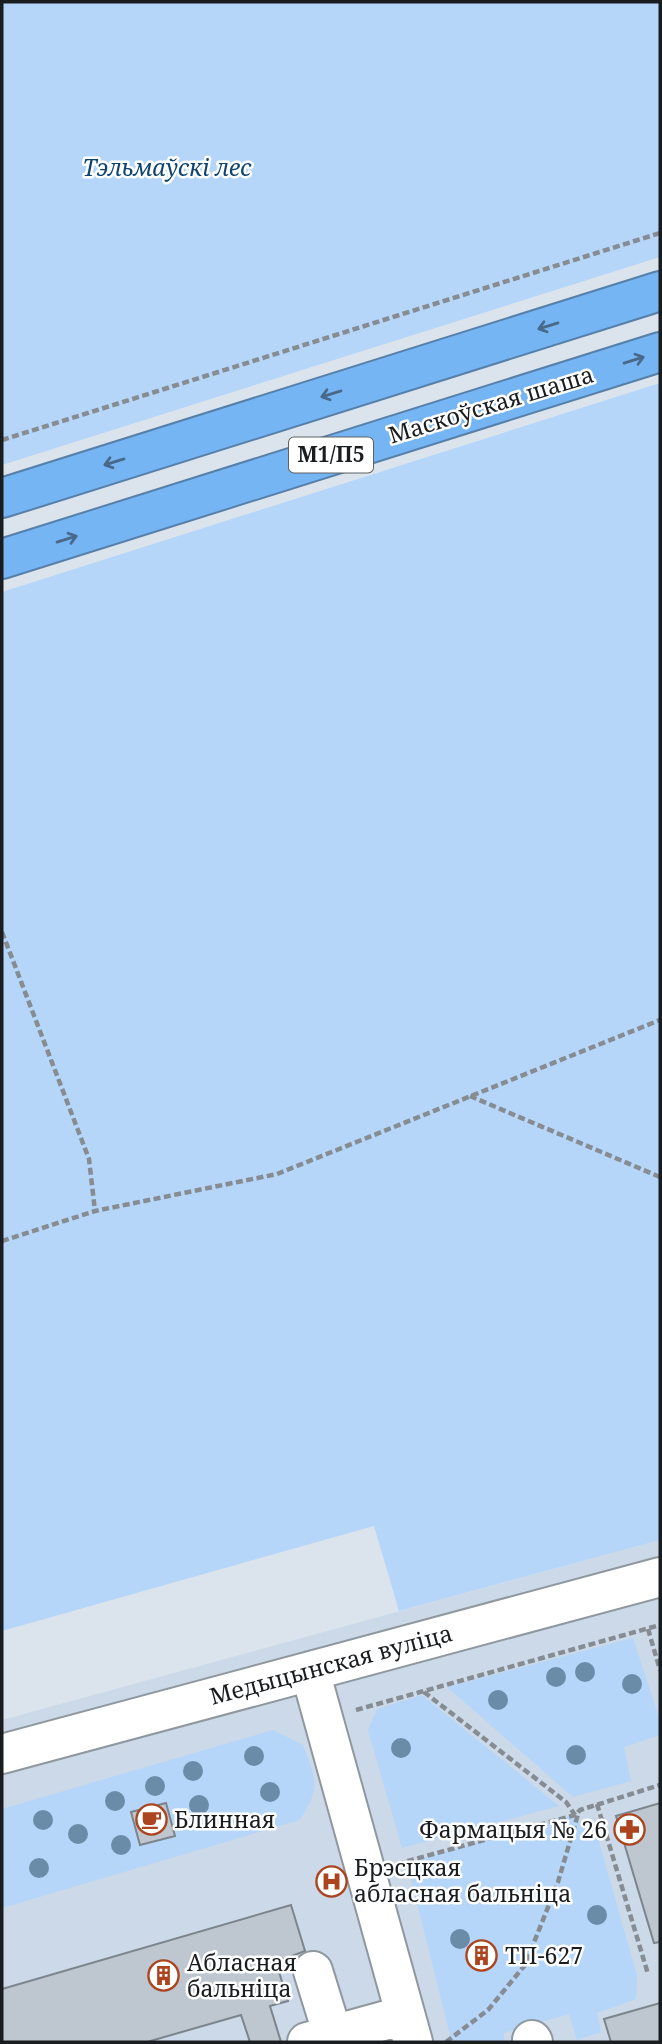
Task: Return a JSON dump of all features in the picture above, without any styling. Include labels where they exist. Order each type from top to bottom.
[{"type":"highway","name":"М1/П5","points":[[2,498],[660,290]]},
{"type":"highway","name":"Маскоўская шаша","points":[[2,559],[660,352]]},
{"type":"street","name":"Медыцынская вуліца","points":[[2,1754],[660,1577]]},
{"type":"street","points":[[310,1671],[409,2029],[325,2040],[313,1971]]},
{"type":"path","points":[[2,440],[660,233]]},
{"type":"path","points":[[2,932],[89,1158],[95,1211]]},
{"type":"path","points":[[2,1241],[95,1211],[277,1174],[660,1020]]},
{"type":"path","points":[[469,1095],[660,1177]]},
{"type":"path","points":[[348,1712],[660,1625]]},
{"type":"path","points":[[648,1629],[660,1670]]},
{"type":"path","points":[[424,1691],[565,1802],[575,1815]]},
{"type":"path","points":[[391,1866],[575,1815],[580,1810],[660,1785]]},
{"type":"path","points":[[597,1804],[648,1974]]},
{"type":"path","points":[[446,2042],[488,2010],[525,1965],[558,1882],[580,1810]]},
{"type":"shaded area","name":"Брэсцкая абласная бальніца","points":[[660,1540],[660,2042],[2,2042],[2,1720]]},
{"type":"green space","name":"Тэльмаўскі лес","points":[[2,2],[660,2],[660,257],[2,465]]},
{"type":"green space","points":[[660,383],[660,1540],[399,1611],[374,1526],[2,1631],[2,592]]},
{"type":"green space","points":[[633,1638],[660,1721],[660,1735],[624,1747],[631,1781],[573,1797],[447,1687]]},
{"type":"green space","points":[[422,1695],[559,1806],[402,1848],[368,1730],[377,1709]]},
{"type":"green space","points":[[273,1730],[303,1745],[311,1767],[314,1791],[300,1820],[2,1908],[2,1809]]},
{"type":"green space","points":[[570,1816],[596,1831],[637,1976],[636,1999],[597,2013],[601,2032],[577,2040],[569,2014],[504,2033],[504,2042],[447,2042],[450,2035],[407,1863]]},
{"type":"building","points":[[166,1803],[175,1836],[140,1845],[131,1812]]},
{"type":"building","points":[[660,1803],[660,1942],[654,1943],[616,1816]]},
{"type":"building","name":"Абласная бальніца","points":[[291,1905],[305,1951],[276,1962],[288,2001],[270,2006],[281,2042],[250,2042],[241,2015],[147,2042],[2,2042],[2,1989]]},
{"type":"building","points":[[660,2003],[660,2042],[611,2042],[604,2019]]},
{"type":"place","name":"Блинная","points":[[151,1820]]},
{"type":"place","name":"Фармацыя № 26","points":[[630,1830]]},
{"type":"place","name":"Брэсцкая абласная бальніца","points":[[331,1881]]},
{"type":"place","name":"ТП-627","points":[[482,1956]]},
{"type":"place","name":"Абласная бальніца","points":[[164,1976]]}]
